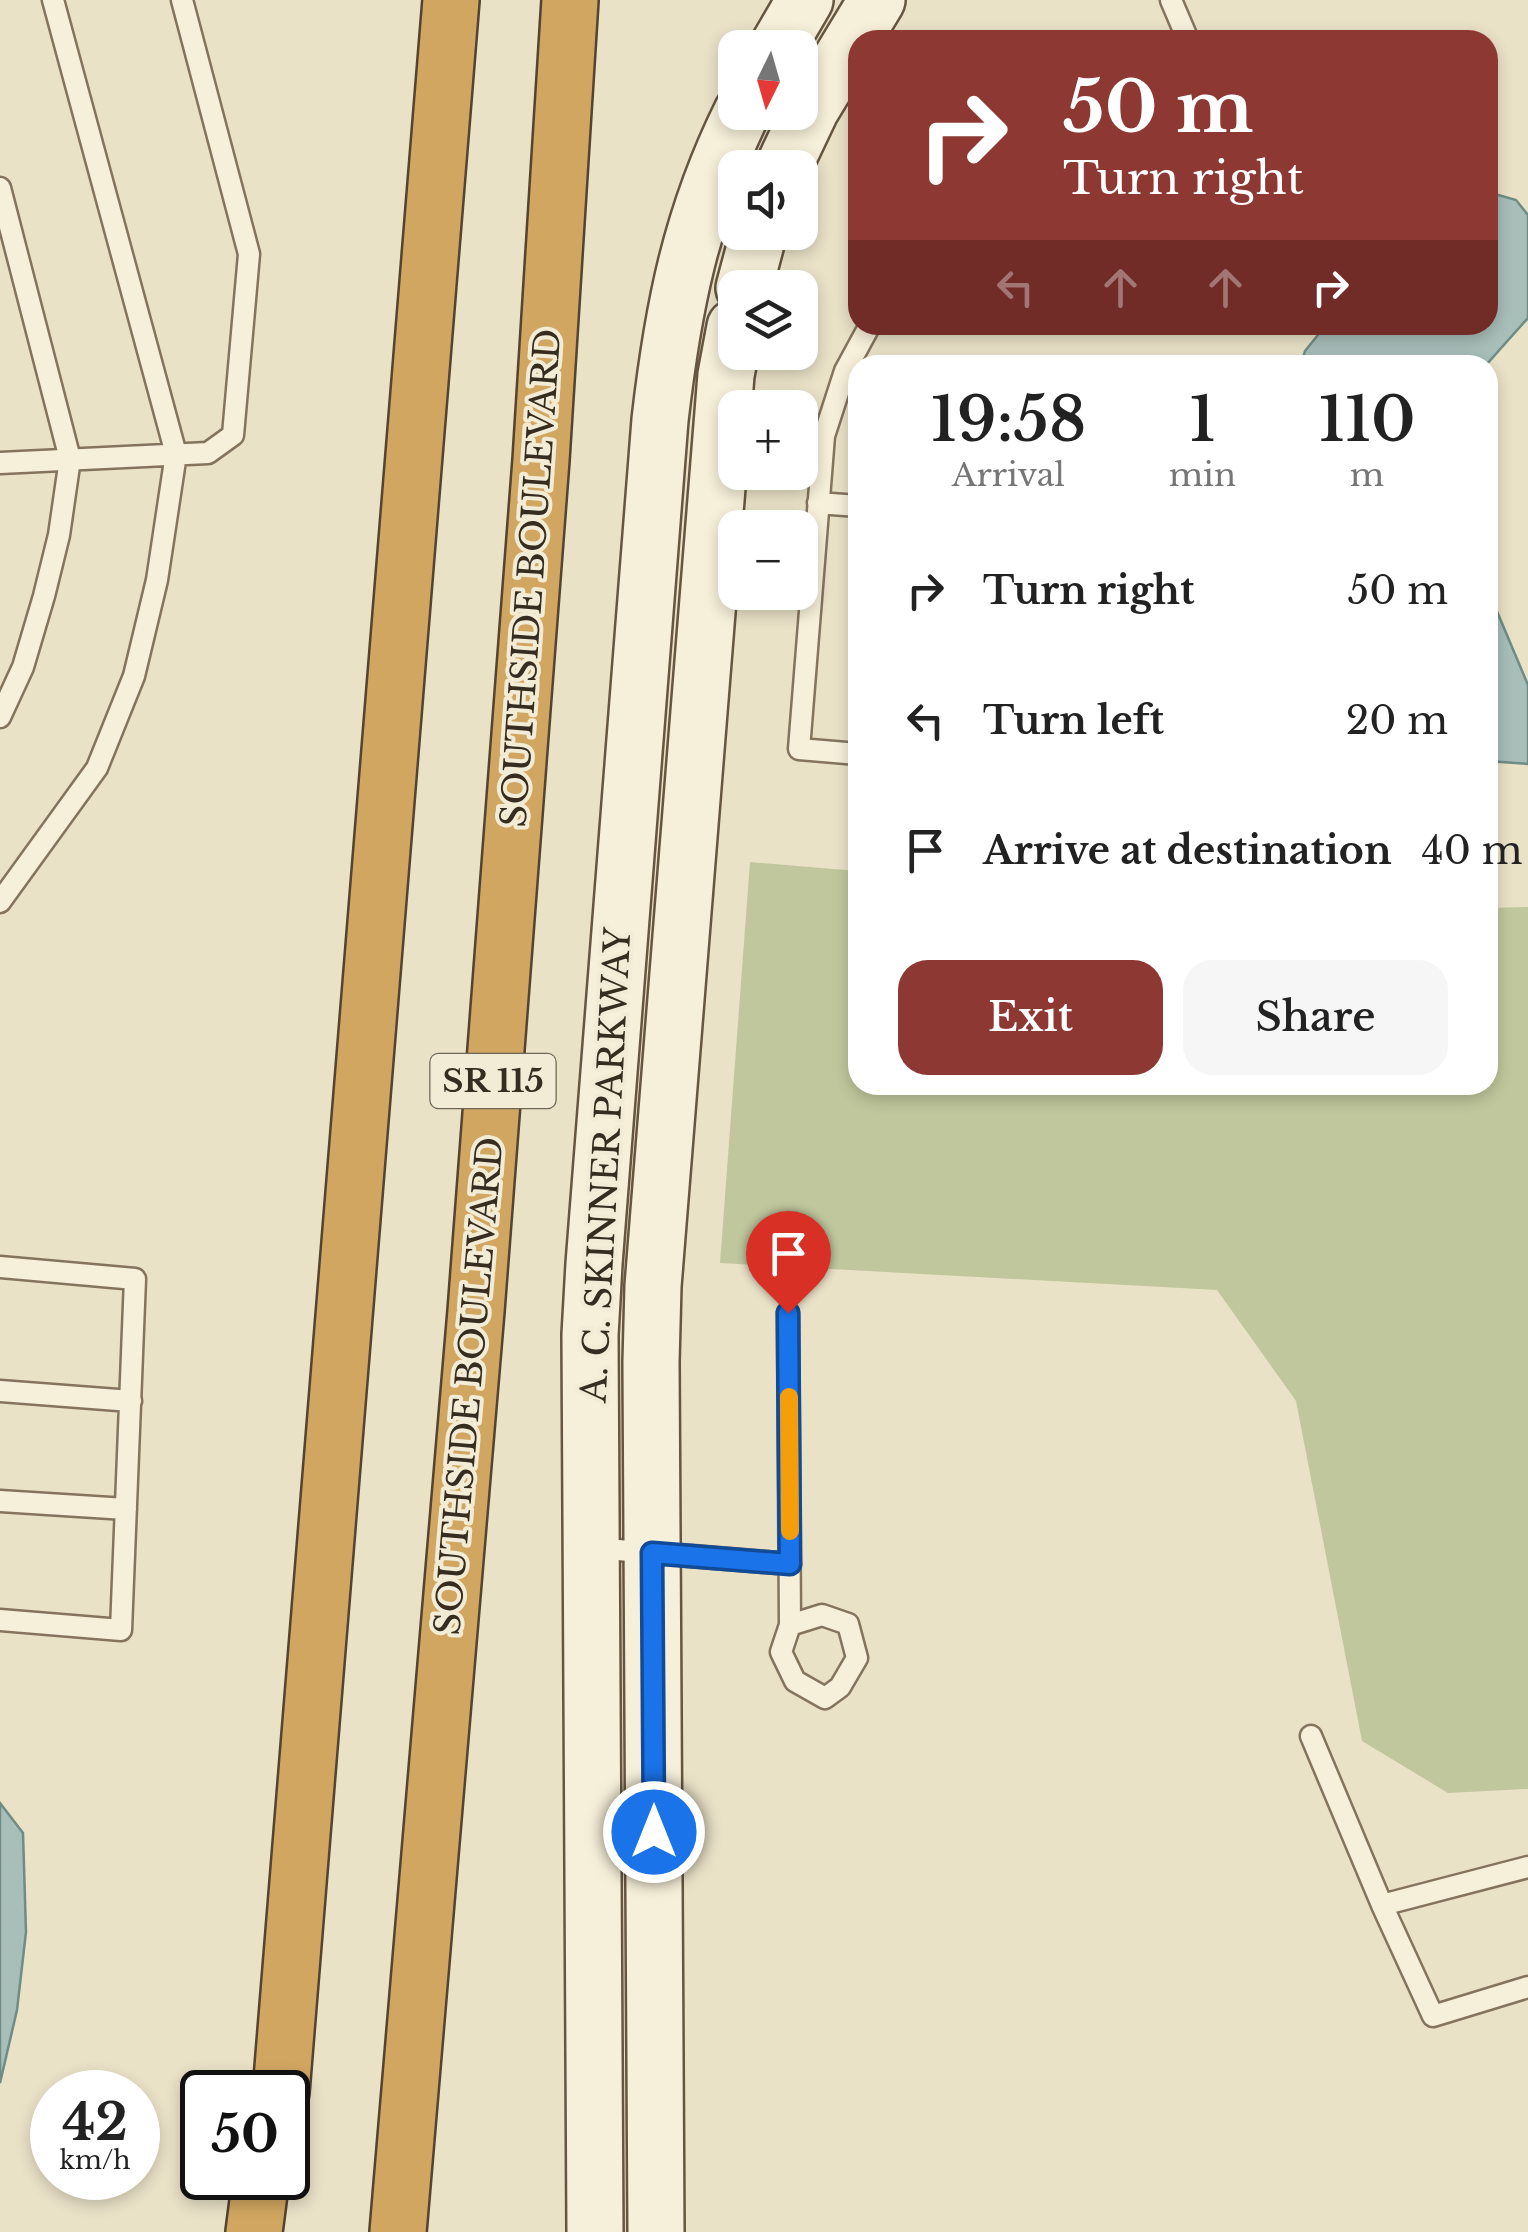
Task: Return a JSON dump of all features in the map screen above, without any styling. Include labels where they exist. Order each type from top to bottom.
[{"type":"highway","points":[[282,2070],[450,0]]},
{"type":"highway","name":"SOUTHSIDE BOULEVARD","points":[[398,2232],[476,1311],[537,513],[570,0]]},
{"type":"highway","points":[[276,2070],[289,1973]]},
{"type":"highway","points":[[406,2160],[407,2232]]},
{"type":"highway","points":[[254,2232],[258,2200]]},
{"type":"highway","points":[[272,2232],[273,2200]]},
{"type":"main road","points":[[788,30],[805,0]]},
{"type":"main road","points":[[859,30],[878,0]]},
{"type":"main road","points":[[792,150],[848,48]]},
{"type":"main road","name":"A. C. SKINNER PARKWAY","points":[[595,2232],[590,1335],[594,1264],[660,420],[681,278],[700,212],[734,130]]},
{"type":"main road","name":"A. C. SKINNER PARKWAY","points":[[656,2232],[651,1362],[656,1222],[727,370]]},
{"type":"lane","points":[[0,902],[97,768],[134,676],[158,580],[176,454],[53,0]]},
{"type":"lane","points":[[0,462],[208,453],[233,435],[249,254],[182,0]]},
{"type":"lane","points":[[1171,0],[1186,30]]},
{"type":"lane","points":[[0,188],[70,459],[59,535],[44,596],[23,667],[0,717]]},
{"type":"lane","points":[[848,365],[824,436],[799,749],[848,753]]},
{"type":"lane","points":[[818,503],[848,505]]},
{"type":"lane","points":[[0,1267],[135,1279],[121,1630],[0,1620]]},
{"type":"lane","points":[[788,1313],[790,1624]]},
{"type":"lane","points":[[0,1391],[130,1401]]},
{"type":"lane","points":[[0,1501],[126,1510]]},
{"type":"lane","points":[[591,1548],[790,1564]]},
{"type":"lane","points":[[1311,1736],[1434,2016],[1528,1988]]},
{"type":"lane","points":[[1382,1905],[1528,1867]]},
{"type":"green space","points":[[750,862],[848,870],[848,1095],[1498,1095],[1498,908],[1528,907],[1528,1789],[1448,1793],[1362,1741],[1296,1401],[1217,1290],[720,1263]]},
{"type":"water","points":[[1498,195],[1516,200],[1528,215],[1528,318],[1495,355],[1304,355],[1318,335],[1498,335]]},
{"type":"water","points":[[1498,614],[1528,685],[1528,764],[1498,762]]},
{"type":"water","points":[[0,1803],[23,1833],[26,1932],[17,2010],[0,2083]]},
{"type":"slow traffic","points":[[789,1397],[790,1531]]},
{"type":"route","points":[[654,1832],[652,1553],[790,1564],[788,1313]]}]
